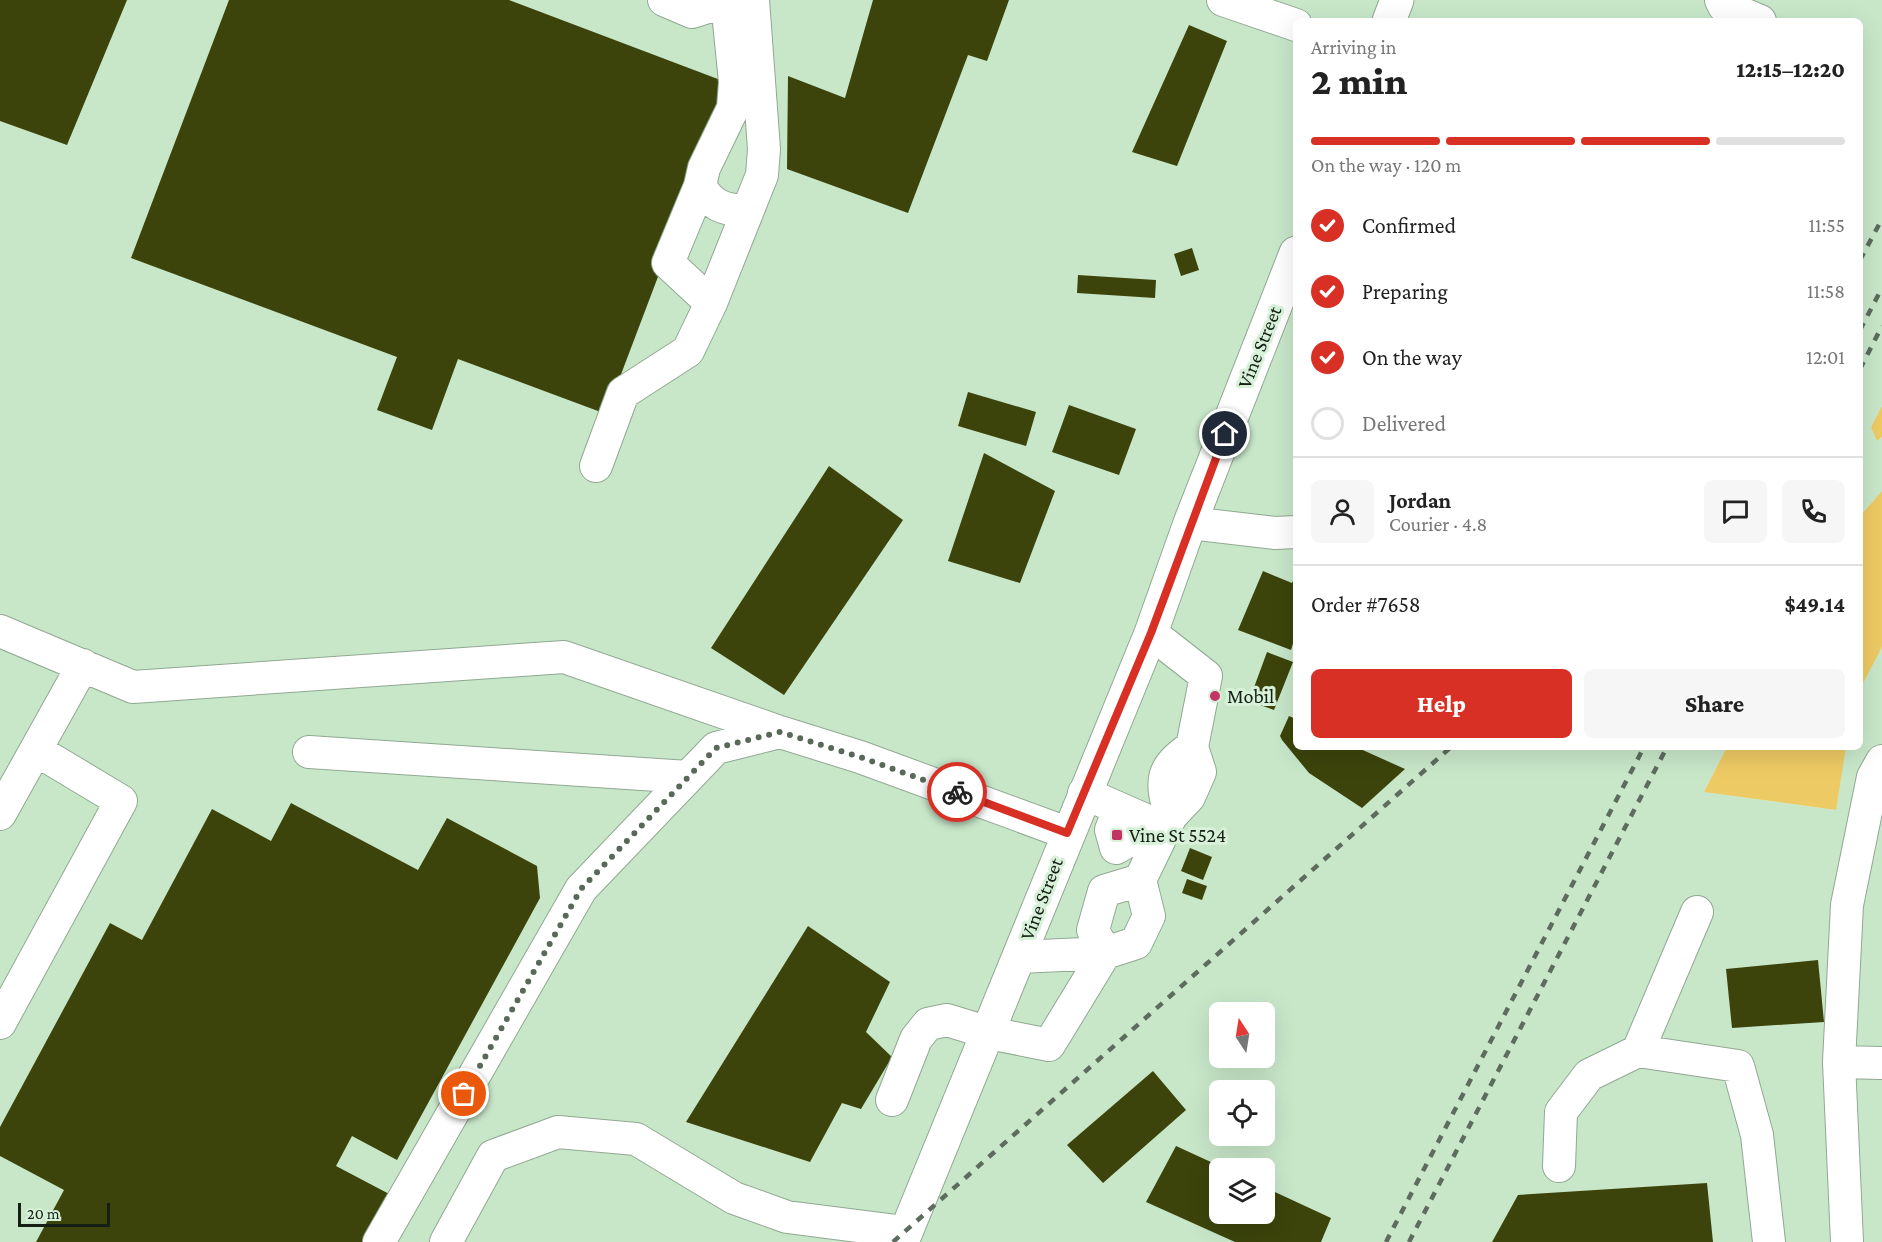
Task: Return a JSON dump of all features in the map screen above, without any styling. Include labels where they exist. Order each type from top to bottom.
[{"type":"main road","points":[[1390,18],[1397,0]]},
{"type":"main road","name":"Vine Street","points":[[903,1237],[989,1033],[1067,833],[1151,633],[1190,523],[1293,261]]},
{"type":"street","points":[[664,0],[692,12],[736,1]]},
{"type":"street","points":[[1223,0],[1293,24]]},
{"type":"street","points":[[1722,0],[1724,6],[1753,18]]},
{"type":"street","points":[[711,303],[668,263],[700,186],[704,168],[733,108],[736,1]]},
{"type":"street","points":[[596,466],[622,393],[688,351],[711,303],[762,175],[764,149],[736,1]]},
{"type":"street","points":[[700,186],[709,202],[730,210],[746,211]]},
{"type":"street","points":[[1190,523],[1275,533],[1293,532]]},
{"type":"street","points":[[0,631],[134,687],[564,657],[780,732],[860,757],[1067,833]]},
{"type":"street","points":[[1105,953],[1093,930],[1116,848],[1111,830],[1149,818],[1189,798],[1200,772],[1192,747],[1206,676],[1151,633]]},
{"type":"street","points":[[0,814],[82,665]]},
{"type":"street","points":[[379,1242],[581,889],[716,748],[780,732]]},
{"type":"street","points":[[0,1023],[121,801],[36,750]]},
{"type":"street","points":[[309,752],[688,777]]},
{"type":"street","points":[[1847,1242],[1839,1062],[1847,905],[1873,777],[1882,761]]},
{"type":"street","points":[[1084,793],[1149,818]]},
{"type":"street","points":[[1019,957],[1105,953],[1136,943],[1149,916],[1140,880],[1149,818]]},
{"type":"street","points":[[1104,891],[1140,880]]},
{"type":"street","points":[[1638,1052],[1697,912]]},
{"type":"street","points":[[892,1100],[916,1039],[928,1024],[947,1020],[989,1033],[1049,1045],[1105,953]]},
{"type":"street","points":[[1559,1166],[1561,1112],[1589,1075],[1638,1052],[1738,1066],[1757,1135],[1768,1242]]},
{"type":"street","points":[[1839,1062],[1882,1063]]},
{"type":"street","points":[[446,1242],[493,1156],[558,1132],[636,1139],[734,1198],[787,1217],[903,1237]]},
{"type":"shaded area","points":[[0,0],[1882,0],[1882,406],[1871,427],[1878,441],[1882,437],[1882,491],[1863,513],[1863,18],[1293,18],[1293,750],[1725,750],[1704,792],[1835,810],[1845,750],[1863,750],[1863,683],[1882,647],[1882,1242],[0,1242]]},
{"type":"shaded area","points":[[1882,406],[1882,437],[1877,441],[1871,427]]},
{"type":"shaded area","points":[[1882,491],[1882,647],[1863,683],[1863,513]]},
{"type":"shaded area","points":[[1725,750],[1846,750],[1836,810],[1704,792]]},
{"type":"building","points":[[0,0],[127,0],[67,145],[0,121]]},
{"type":"building","points":[[229,0],[509,0],[731,84],[606,414],[458,359],[432,430],[377,410],[397,357],[131,258]]},
{"type":"building","points":[[873,0],[1009,0],[987,61],[968,55],[908,213],[787,169],[788,76],[845,98]]},
{"type":"building","points":[[1189,25],[1227,41],[1177,166],[1132,152]]},
{"type":"building","points":[[1192,248],[1199,270],[1181,276],[1174,254]]},
{"type":"building","points":[[1078,275],[1156,280],[1155,298],[1077,293]]},
{"type":"building","points":[[968,392],[1036,412],[1026,446],[958,426]]},
{"type":"building","points":[[1069,405],[1136,429],[1119,475],[1052,452]]},
{"type":"building","points":[[984,453],[1055,491],[1020,583],[948,561]]},
{"type":"building","points":[[829,466],[903,520],[784,695],[711,648]]},
{"type":"building","points":[[1263,571],[1292,583],[1293,581],[1293,644],[1291,650],[1238,630]]},
{"type":"building","points":[[1267,652],[1293,662],[1274,710],[1249,701]]},
{"type":"building","points":[[1289,716],[1293,718],[1293,750],[1363,750],[1405,769],[1362,808],[1309,773],[1280,736]]},
{"type":"building","points":[[291,803],[418,870],[447,818],[537,866],[540,898],[397,1160],[352,1136],[336,1166],[393,1196],[368,1242],[36,1242],[64,1190],[0,1156],[0,1127],[110,923],[142,940],[212,809],[271,841]]},
{"type":"building","points":[[1190,848],[1212,857],[1203,880],[1181,871]]},
{"type":"building","points":[[1187,879],[1207,886],[1202,900],[1182,893]]},
{"type":"building","points":[[808,926],[890,982],[866,1032],[892,1057],[861,1109],[842,1103],[810,1162],[686,1122]]},
{"type":"building","points":[[1818,960],[1824,1022],[1732,1028],[1726,969]]},
{"type":"building","points":[[1153,1071],[1186,1110],[1103,1183],[1067,1145]]},
{"type":"building","points":[[1176,1146],[1209,1161],[1209,1224],[1275,1224],[1275,1192],[1331,1218],[1321,1242],[1235,1242],[1146,1202]]},
{"type":"building","points":[[1707,1183],[1713,1242],[1492,1242],[1518,1195]]},
{"type":"railway","points":[[1863,254],[1882,219]]},
{"type":"railway","points":[[1863,324],[1882,288]]},
{"type":"railway","points":[[1863,363],[1882,326]]},
{"type":"railway","points":[[893,1242],[1448,750]]},
{"type":"railway","points":[[1386,1242],[1642,750]]},
{"type":"railway","points":[[1409,1242],[1665,750]]},
{"type":"way so far","points":[[464,1094],[581,889],[716,748],[780,732],[860,757],[957,792]]},
{"type":"place","name":"Mobil","points":[[1215,696]]},
{"type":"place","name":"Vine St 5524","points":[[1117,835]]},
{"type":"route","points":[[957,792],[1067,833],[1151,633],[1225,434]]}]
